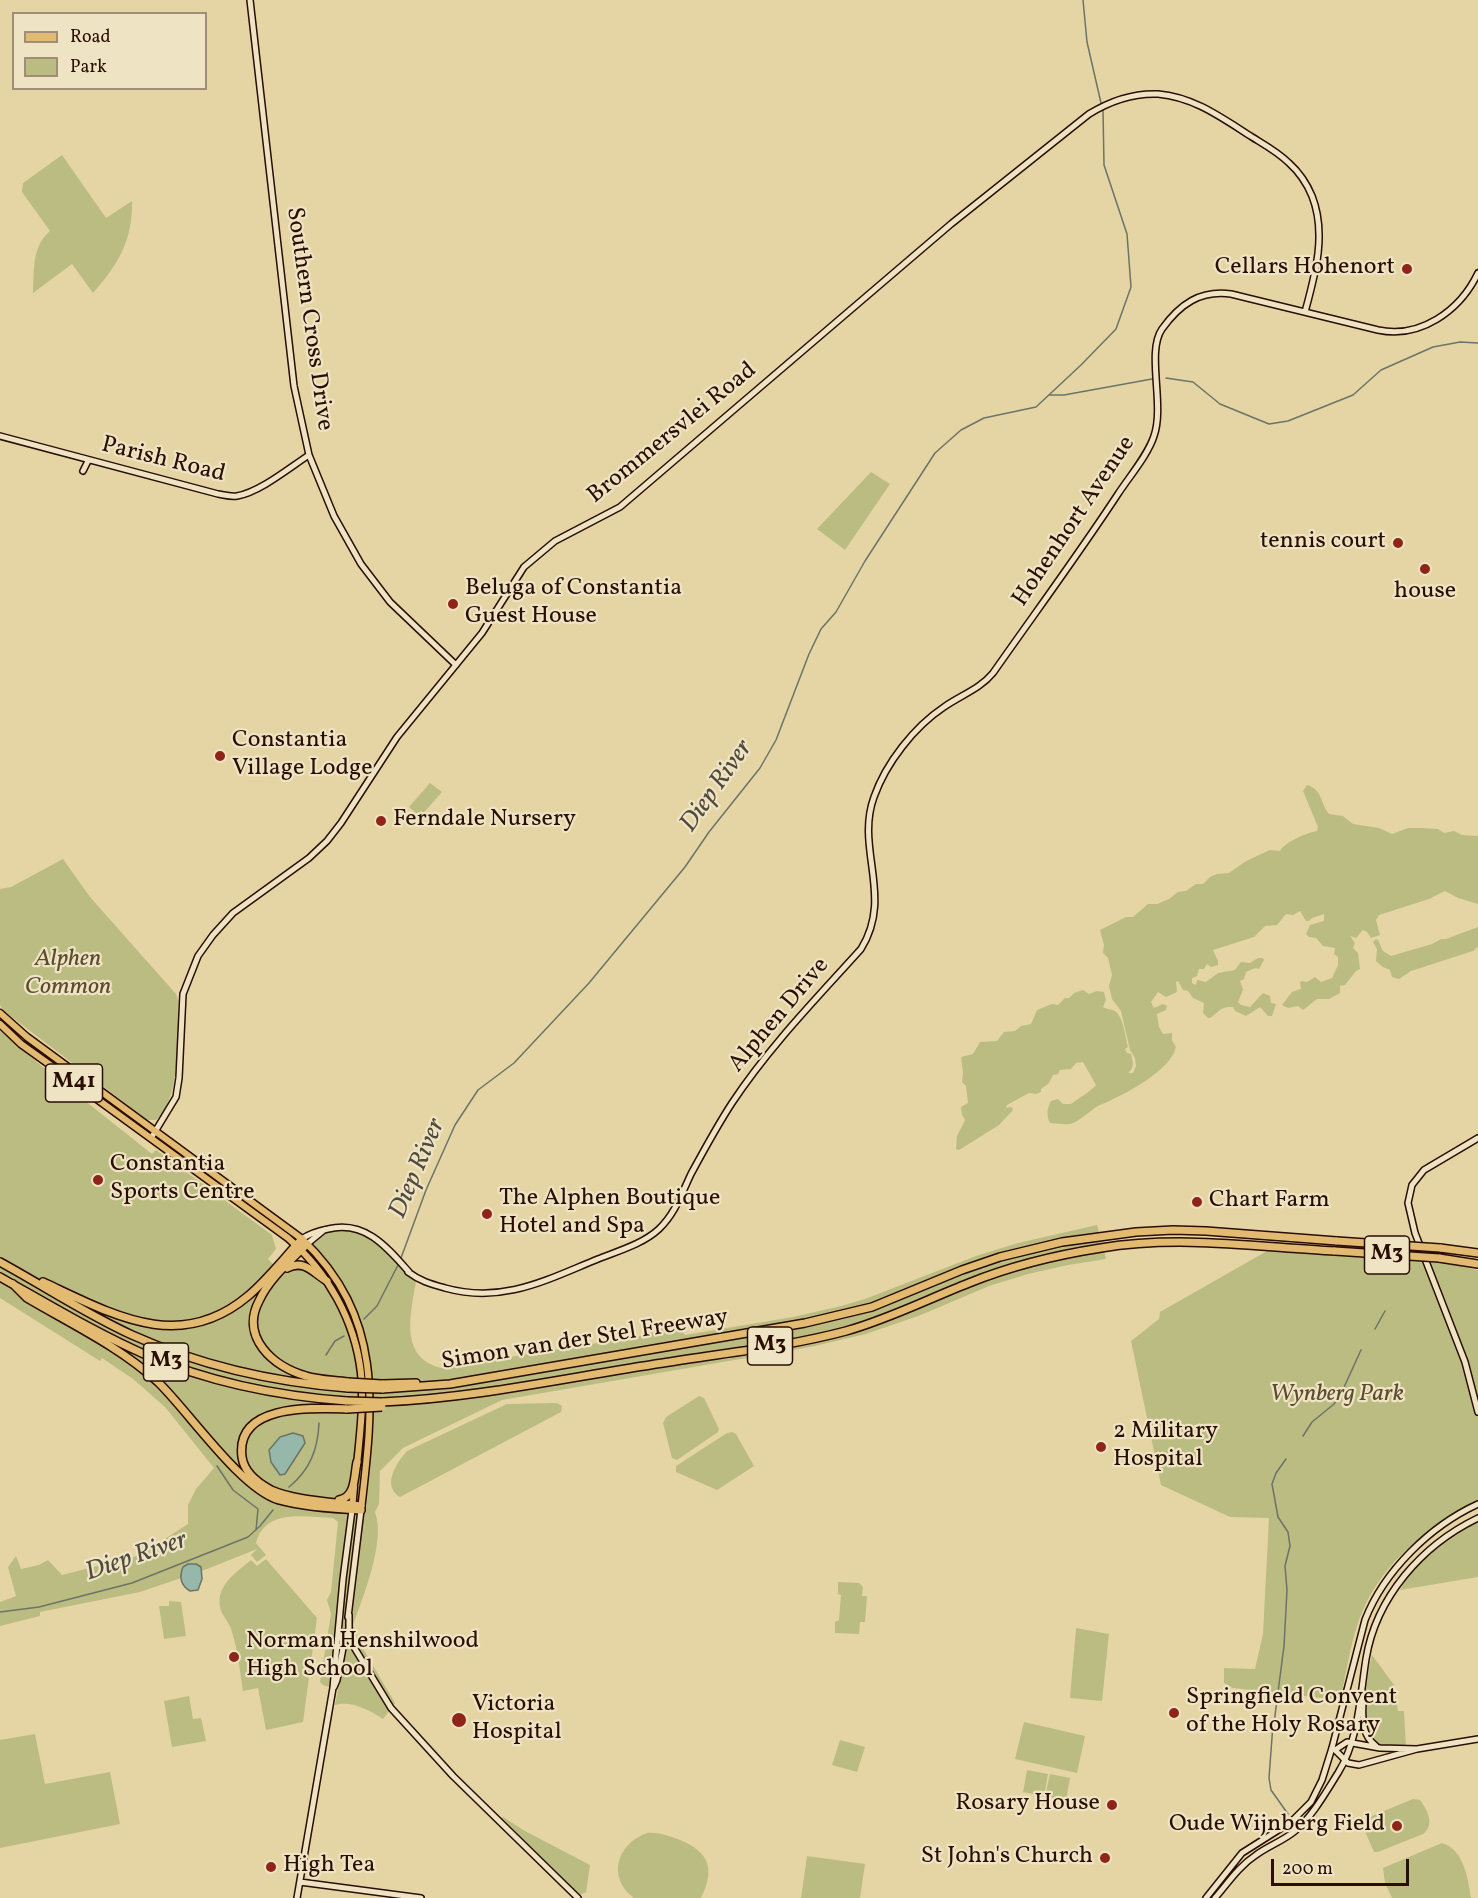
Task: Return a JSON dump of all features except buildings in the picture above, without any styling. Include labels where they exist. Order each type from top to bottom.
[{"type":"highway","name":"Simon van der Stel Freeway","points":[[348,1385],[382,1386],[482,1379],[839,1316],[897,1298],[962,1270],[1000,1257],[1062,1242],[1137,1232],[1206,1231],[1440,1248],[1478,1253]]},
{"type":"highway","name":"Simon van der Stel Freeway","points":[[347,1405],[382,1405],[478,1394],[743,1351],[844,1331],[878,1321],[1002,1271],[1103,1247],[1194,1242],[1439,1258],[1478,1264]]},
{"type":"highway","points":[[1,1263],[115,1315],[150,1325],[171,1326],[206,1320],[235,1306],[301,1244]]},
{"type":"highway","points":[[301,1244],[268,1286],[254,1312],[253,1328],[257,1341],[274,1360],[294,1372],[348,1385]]},
{"type":"highway","name":"M3","points":[[1,1263],[105,1322],[173,1352],[255,1376],[315,1385],[348,1385]]},
{"type":"highway","points":[[281,1272],[293,1265],[302,1264],[327,1281]]},
{"type":"highway","name":"M3","points":[[0,1277],[100,1333],[186,1370],[221,1381],[276,1393],[347,1405]]},
{"type":"highway","points":[[13,1284],[27,1298],[120,1353],[144,1371],[170,1395],[249,1483],[259,1490],[278,1500],[361,1508]]},
{"type":"highway","points":[[347,1405],[291,1409],[267,1416],[247,1433],[241,1455],[245,1467],[262,1484],[280,1493],[352,1507]]},
{"type":"highway","points":[[318,1500],[339,1500],[348,1497],[352,1490],[357,1462]]},
{"type":"main road","name":"M41","points":[[0,1013],[27,1037],[155,1132],[325,1264],[342,1289],[356,1319],[366,1352],[370,1395],[361,1508]]},
{"type":"main road","name":"M41","points":[[0,1024],[21,1044],[150,1139],[301,1244],[340,1304],[349,1323],[358,1354],[362,1395],[352,1507]]},
{"type":"street","name":"Southern Cross Drive","points":[[250,0],[294,386],[309,455],[334,516],[368,573],[390,602],[410,623],[456,665]]},
{"type":"street","name":"Brommersvlei Road","points":[[150,1139],[172,1106],[178,1088],[183,993],[198,956],[232,913],[309,858],[327,841],[397,737],[482,633],[524,567],[541,551],[569,533],[621,507],[951,224],[1084,117],[1108,103],[1146,94],[1181,98],[1212,112],[1289,162],[1307,186],[1319,219],[1315,276],[1305,312]]},
{"type":"street","name":"Hohenhort Avenue","points":[[1024,628],[1154,438],[1159,409],[1157,344],[1163,328],[1182,307],[1194,298],[1216,292],[1386,332],[1401,332],[1430,324],[1461,299],[1478,273]]},
{"type":"street","name":"Parish Road","points":[[0,436],[218,495],[236,496],[256,489],[309,455]]},
{"type":"street","points":[[82,471],[88,461]]},
{"type":"street","name":"Alphen Drive","points":[[301,1244],[325,1229],[348,1227],[365,1232],[385,1246],[418,1281],[486,1295],[515,1291],[537,1284],[642,1241],[662,1225],[674,1208],[707,1144],[757,1068],[776,1042],[861,949],[867,939],[876,911],[869,835],[870,813],[874,796],[885,772],[902,749],[935,713],[986,681],[1024,628]]},
{"type":"street","points":[[1478,1138],[1431,1165],[1419,1175],[1410,1190],[1408,1203],[1415,1233],[1465,1362],[1478,1412]]},
{"type":"street","points":[[1206,1898],[1242,1853],[1300,1814],[1311,1802],[1325,1771],[1365,1620],[1375,1598],[1394,1572],[1426,1539],[1444,1524],[1478,1504]]},
{"type":"street","name":"M41","points":[[297,1898],[333,1688],[352,1507]]},
{"type":"street","name":"M41","points":[[333,1688],[337,1680],[349,1615],[361,1508]]},
{"type":"street","points":[[1215,1898],[1248,1860],[1295,1831],[1334,1780],[1352,1742],[1373,1631],[1392,1591],[1435,1545],[1478,1518]]},
{"type":"street","points":[[349,1615],[348,1633],[354,1649],[379,1690],[406,1727],[459,1783],[578,1898]]},
{"type":"street","points":[[341,1620],[344,1641],[354,1649]]},
{"type":"street","points":[[1362,1685],[1365,1732],[1369,1741],[1380,1748]]},
{"type":"street","points":[[1318,1789],[1325,1780],[1335,1750],[1338,1724]]},
{"type":"street","points":[[1335,1750],[1344,1761],[1354,1765],[1417,1749],[1478,1739]]},
{"type":"street","points":[[1335,1750],[1343,1743],[1352,1742],[1380,1748],[1417,1749]]},
{"type":"street","points":[[300,1882],[421,1898]]},
{"type":"green space","points":[[62,155],[106,218],[132,201],[127,240],[117,262],[93,293],[72,264],[33,293],[37,251],[50,231],[22,192],[23,183]]},
{"type":"green space","points":[[871,472],[890,484],[845,550],[817,529]]},
{"type":"green space","points":[[430,783],[442,792],[420,817],[409,807]]},
{"type":"green space","points":[[1307,785],[1316,790],[1329,814],[1343,816],[1353,824],[1379,828],[1392,834],[1408,828],[1422,828],[1438,829],[1444,833],[1454,831],[1462,835],[1478,836],[1478,904],[1445,891],[1429,899],[1379,915],[1376,920],[1380,935],[1371,938],[1363,930],[1356,938],[1350,936],[1355,943],[1353,948],[1358,953],[1360,969],[1345,985],[1340,986],[1340,993],[1329,999],[1317,999],[1303,1010],[1298,1006],[1288,1008],[1282,1005],[1292,992],[1301,989],[1300,982],[1307,982],[1315,977],[1321,982],[1332,978],[1338,965],[1338,957],[1334,954],[1335,948],[1323,946],[1316,938],[1306,934],[1310,925],[1324,921],[1324,914],[1306,921],[1300,911],[1293,915],[1286,914],[1277,925],[1265,926],[1254,937],[1213,950],[1218,965],[1211,967],[1207,964],[1204,969],[1199,969],[1197,976],[1192,978],[1192,983],[1196,985],[1197,980],[1206,982],[1218,973],[1235,970],[1241,962],[1250,963],[1263,958],[1259,969],[1255,968],[1246,972],[1244,979],[1240,981],[1243,990],[1238,1002],[1250,1007],[1263,993],[1270,996],[1271,1003],[1276,1004],[1272,1016],[1268,1016],[1260,1007],[1246,1016],[1235,1011],[1233,1007],[1229,1007],[1222,1008],[1208,1018],[1203,1013],[1204,1003],[1183,990],[1178,981],[1176,982],[1177,992],[1166,997],[1158,992],[1151,1002],[1154,1008],[1163,1004],[1167,1006],[1166,1010],[1157,1014],[1159,1027],[1163,1034],[1172,1033],[1172,1040],[1176,1047],[1172,1056],[1156,1074],[1073,1123],[1050,1123],[1048,1112],[1051,1101],[1058,1099],[1063,1104],[1071,1104],[1096,1085],[1083,1062],[1076,1063],[1071,1069],[1060,1070],[1058,1074],[1053,1075],[1041,1092],[1029,1093],[1007,1105],[1006,1108],[1012,1107],[1013,1110],[999,1125],[959,1150],[956,1149],[957,1136],[965,1120],[961,1107],[968,1103],[966,1086],[962,1082],[961,1057],[973,1054],[980,1042],[997,1041],[1004,1032],[1015,1031],[1021,1026],[1031,1024],[1037,1010],[1052,1004],[1058,1005],[1074,993],[1083,990],[1089,994],[1097,991],[1104,992],[1106,1000],[1103,1007],[1113,1010],[1122,1021],[1128,1047],[1125,1049],[1131,1054],[1133,1062],[1132,1069],[1128,1073],[1133,1073],[1136,1066],[1135,1058],[1130,1050],[1121,1011],[1112,999],[1109,986],[1112,975],[1108,958],[1103,953],[1104,945],[1100,930],[1126,917],[1133,917],[1148,904],[1157,904],[1169,899],[1196,884],[1203,884],[1210,877],[1229,873],[1246,861],[1270,850],[1280,851],[1296,838],[1317,831],[1318,827],[1303,791]]},
{"type":"green space","name":"Alphen Common","points":[[63,859],[90,897],[176,994],[178,1000],[177,1047],[174,1081],[164,1110],[156,1120],[147,1120],[4,1011],[0,1005],[0,889],[11,887]]},
{"type":"green space","points":[[1478,927],[1478,947],[1473,951],[1411,971],[1399,979],[1392,977],[1390,970],[1376,961],[1377,949],[1373,942],[1376,939],[1383,951],[1391,956]]},
{"type":"green space","points":[[0,1031],[152,1154],[156,1150],[272,1235],[276,1249],[268,1259],[281,1272],[297,1264],[327,1281],[333,1275],[307,1244],[318,1233],[326,1229],[340,1227],[353,1229],[377,1241],[416,1281],[410,1320],[413,1345],[428,1363],[442,1368],[640,1336],[675,1322],[685,1335],[793,1317],[865,1299],[976,1256],[1018,1243],[1097,1225],[1106,1259],[1028,1274],[989,1286],[921,1315],[866,1334],[810,1347],[502,1400],[403,1448],[380,1471],[379,1504],[375,1512],[378,1524],[376,1553],[353,1625],[362,1647],[395,1703],[383,1719],[366,1709],[353,1705],[335,1705],[338,1690],[320,1682],[331,1614],[327,1600],[331,1592],[338,1522],[333,1518],[287,1517],[268,1524],[256,1543],[266,1555],[257,1562],[251,1555],[257,1549],[140,1592],[40,1612],[40,1616],[0,1626],[0,1602],[16,1596],[8,1567],[16,1556],[21,1569],[39,1565],[48,1560],[62,1575],[140,1555],[188,1524],[188,1505],[196,1489],[214,1468],[165,1407],[133,1379],[102,1358],[100,1361],[0,1298]]},
{"type":"green space","name":"Wynberg Park","points":[[1267,1251],[1445,1263],[1478,1270],[1478,1499],[1443,1521],[1411,1546],[1384,1575],[1372,1592],[1359,1620],[1352,1643],[1340,1700],[1233,1688],[1224,1683],[1224,1668],[1255,1669],[1263,1634],[1269,1518],[1230,1517],[1161,1485],[1131,1341],[1159,1319],[1160,1312]]},
{"type":"green space","points":[[699,1396],[704,1398],[719,1429],[718,1432],[677,1460],[672,1458],[663,1423],[666,1417]]},
{"type":"green space","points":[[557,1403],[562,1406],[561,1412],[400,1497],[394,1492],[391,1481],[395,1467],[407,1451],[507,1404]]},
{"type":"green space","points":[[732,1432],[736,1434],[754,1466],[717,1490],[676,1472],[676,1466]]},
{"type":"green space","points":[[1478,1522],[1478,1577],[1400,1590],[1414,1570],[1434,1551]]},
{"type":"green space","points":[[266,1559],[317,1618],[303,1722],[266,1730],[258,1688],[243,1691],[234,1639],[221,1610],[220,1599],[224,1586],[240,1569],[251,1560],[257,1566]]},
{"type":"green space","points":[[838,1582],[859,1583],[863,1587],[862,1596],[867,1596],[865,1622],[860,1622],[859,1634],[835,1633],[835,1622],[839,1620],[841,1595],[838,1594]]},
{"type":"green space","points":[[169,1601],[181,1602],[186,1636],[164,1639],[159,1606],[169,1606]]},
{"type":"green space","points":[[1076,1628],[1109,1634],[1102,1701],[1070,1698]]},
{"type":"green space","points":[[1372,1655],[1394,1685],[1398,1711],[1404,1711],[1406,1747],[1377,1744],[1367,1727],[1365,1702]]},
{"type":"green space","points":[[189,1696],[193,1719],[201,1718],[206,1741],[172,1747],[164,1701]]},
{"type":"green space","points":[[1024,1722],[1085,1736],[1077,1773],[1015,1759]]},
{"type":"green space","points":[[35,1734],[45,1784],[110,1772],[120,1824],[0,1848],[0,1740]]},
{"type":"green space","points":[[840,1740],[865,1747],[857,1772],[832,1765]]},
{"type":"green space","points":[[1027,1770],[1048,1774],[1044,1796],[1023,1792]]},
{"type":"green space","points":[[1050,1774],[1070,1778],[1066,1800],[1045,1796]]},
{"type":"green space","name":"Oude Wijnberg Field","points":[[1413,1799],[1420,1800],[1428,1813],[1427,1830],[1423,1834],[1374,1852],[1364,1829],[1367,1818]]},
{"type":"green space","points":[[503,1817],[590,1865],[586,1892],[580,1895]]},
{"type":"green space","points":[[647,1833],[680,1840],[704,1856],[708,1879],[701,1898],[634,1898],[626,1890],[620,1881],[618,1872],[622,1853],[636,1838]]},
{"type":"green space","points":[[1442,1843],[1455,1851],[1460,1858],[1471,1898],[1392,1898],[1385,1883],[1383,1868]]},
{"type":"green space","points":[[807,1856],[865,1864],[860,1898],[801,1898]]},
{"type":"shaded area","points":[[293,1433],[303,1436],[305,1443],[285,1474],[280,1475],[271,1462],[269,1450],[280,1437]]},
{"type":"shaded area","points":[[188,1564],[201,1567],[202,1579],[198,1590],[190,1591],[182,1583],[183,1567]]},
{"type":"waterway","points":[[1083,0],[1087,42],[1101,103]]},
{"type":"waterway","name":"Diep River","points":[[401,1258],[426,1190],[455,1125],[478,1090],[514,1063],[589,983],[685,867],[709,832],[760,768],[776,740],[821,629],[836,612],[865,561],[935,453],[961,430],[984,418],[1036,407],[1116,329],[1131,287],[1127,234],[1104,165],[1103,110]]},
{"type":"waterway","points":[[1166,378],[1193,382],[1220,404],[1269,424],[1288,421],[1353,395],[1381,370],[1433,347],[1460,342],[1478,343]]},
{"type":"waterway","points":[[1049,395],[1064,395],[1152,379]]},
{"type":"waterway","name":"Diep River","points":[[364,1319],[377,1306],[398,1265]]},
{"type":"waterway","points":[[1375,1329],[1385,1311]]},
{"type":"waterway","name":"Diep River","points":[[326,1355],[335,1341],[344,1336]]},
{"type":"waterway","points":[[1303,1436],[1312,1422],[1340,1396],[1361,1350]]},
{"type":"waterway","name":"Diep River","points":[[289,1487],[312,1458],[319,1423]]},
{"type":"waterway","points":[[1274,1723],[1284,1646],[1287,1590],[1285,1566],[1290,1546],[1288,1532],[1278,1517],[1272,1484],[1276,1473],[1286,1459]]},
{"type":"waterway","points":[[217,1466],[233,1490],[258,1509],[256,1530]]},
{"type":"waterway","name":"Diep River","points":[[0,1612],[39,1607],[132,1583],[248,1537],[273,1510]]},
{"type":"waterway","points":[[1273,1724],[1269,1778],[1271,1790],[1288,1814]]},
{"type":"place","name":"Cellars Hohenort","points":[[1407,269]]},
{"type":"place","name":"tennis court","points":[[1398,543]]},
{"type":"place","name":"house","points":[[1425,569]]},
{"type":"place","name":"Beluga of Constantia Guest House","points":[[453,604]]},
{"type":"place","name":"Constantia Village Lodge","points":[[220,756]]},
{"type":"place","name":"Ferndale Nursery","points":[[381,821]]},
{"type":"place","name":"Constantia Sports Centre","points":[[98,1180]]},
{"type":"place","name":"Chart Farm","points":[[1197,1202]]},
{"type":"place","name":"The Alphen Boutique Hotel and Spa","points":[[487,1214]]},
{"type":"place","name":"2 Military Hospital","points":[[1101,1447]]},
{"type":"place","name":"Norman Henshilwood High School","points":[[234,1657]]},
{"type":"place","name":"Springfield Convent of the Holy Rosary","points":[[1174,1713]]},
{"type":"place","name":"Victoria Hospital","points":[[459,1720]]},
{"type":"place","name":"Rosary House","points":[[1112,1805]]},
{"type":"place","name":"Oude Wijnberg Field","points":[[1397,1826]]},
{"type":"place","name":"St John's Church","points":[[1105,1858]]},
{"type":"place","name":"High Tea","points":[[271,1867]]}]
